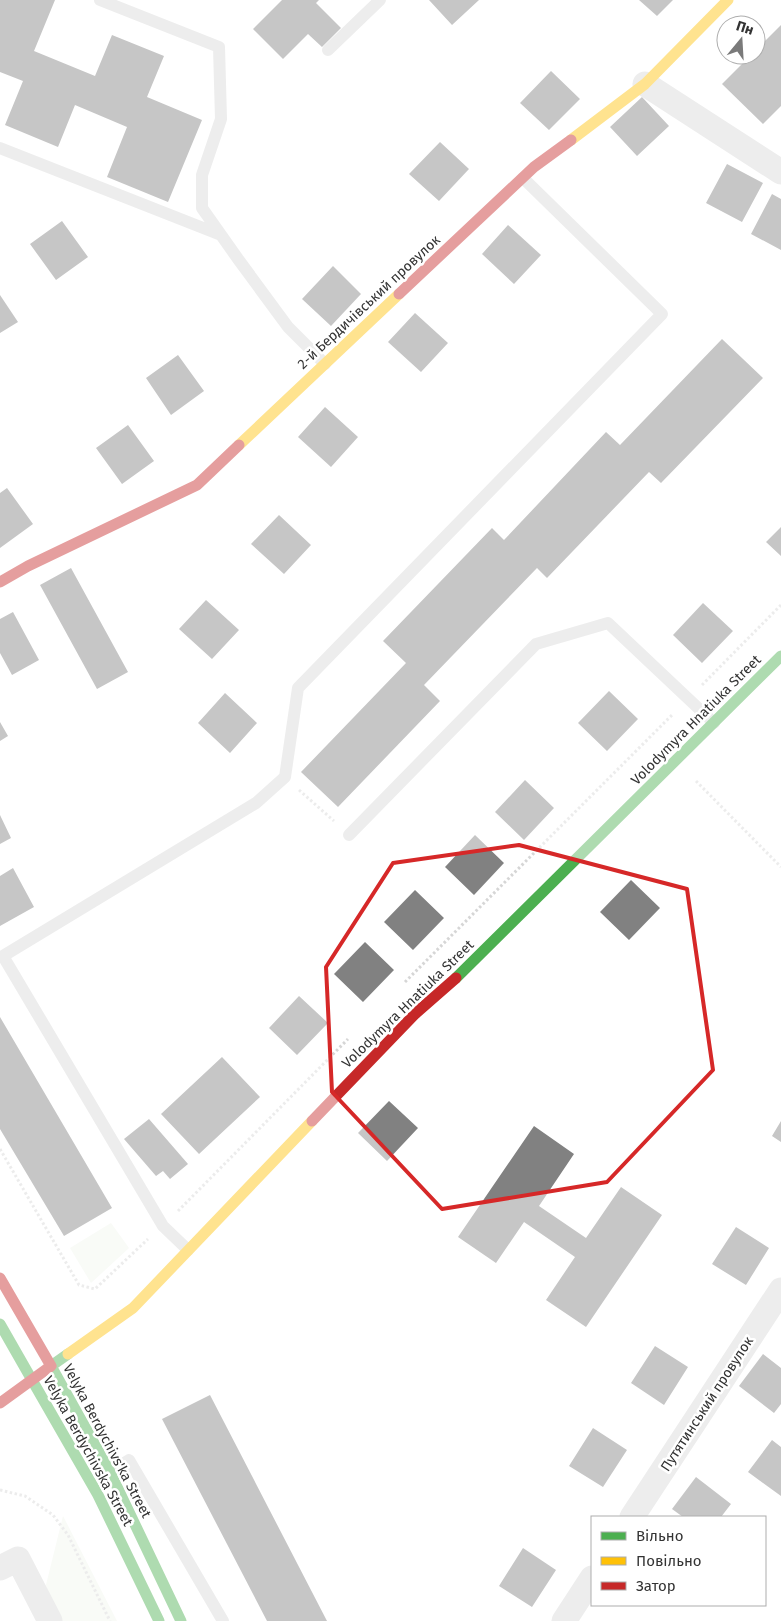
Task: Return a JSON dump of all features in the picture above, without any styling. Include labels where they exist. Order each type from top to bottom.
[{"type":"main road","name":"2-й Бердичівський провулок","points":[[0,582],[28,566],[197,485],[534,167],[645,84],[728,0]]},
{"type":"main road","name":"Volodymyra Hnatiuka Street","points":[[0,1403],[133,1308],[415,1014],[462,973],[781,656]]},
{"type":"main road","name":"Velyka Berdychivs'ka Street","points":[[0,1278],[110,1472],[181,1621]]},
{"type":"main road","name":"Velyka Berdychivska Street","points":[[0,1324],[98,1495],[159,1621]]},
{"type":"street","points":[[645,84],[781,172]]},
{"type":"street","name":"Путятинський провулок","points":[[633,1516],[781,1290]]},
{"type":"street","points":[[0,1568],[18,1559],[50,1621]]},
{"type":"street","points":[[564,1621],[591,1580]]},
{"type":"lane","points":[[100,0],[220,47],[221,119],[202,175],[202,208],[288,327],[325,364]]},
{"type":"lane","points":[[328,50],[380,0]]},
{"type":"lane","points":[[0,148],[221,235]]},
{"type":"lane","points":[[188,1250],[163,1226],[3,956],[256,803],[285,777],[298,688],[662,314],[523,178]]},
{"type":"lane","points":[[349,835],[536,644],[608,623],[714,723]]},
{"type":"lane","points":[[110,1472],[129,1460],[223,1621]]},
{"type":"path","points":[[400,987],[781,606]]},
{"type":"path","points":[[676,761],[781,867]]},
{"type":"path","points":[[285,777],[349,835]]},
{"type":"path","points":[[0,1149],[79,1285],[95,1289],[163,1226],[352,1036]]},
{"type":"path","points":[[0,1490],[25,1496],[53,1515],[68,1535],[110,1621]]},
{"type":"highlighted area","points":[[519,845],[687,889],[713,1070],[607,1182],[442,1209],[332,1092],[326,967],[393,863]]},
{"type":"shaded area","points":[[111,1223],[129,1248],[91,1283],[70,1248]]},
{"type":"shaded area","points":[[63,1516],[117,1621],[56,1621],[46,1585]]},
{"type":"building","points":[[0,0],[55,0],[34,51],[95,76],[112,35],[164,56],[147,97],[202,120],[168,202],[107,177],[127,127],[75,105],[58,147],[5,125],[23,81],[0,72]]},
{"type":"building","points":[[282,0],[319,0],[316,3],[341,28],[322,47],[308,34],[283,59],[253,29]]},
{"type":"building","points":[[429,0],[479,0],[452,25]]},
{"type":"building","points":[[639,0],[673,0],[657,16]]},
{"type":"building","points":[[781,25],[781,106],[763,124],[722,84],[741,65],[766,65],[766,40]]},
{"type":"building","points":[[551,71],[580,99],[549,130],[520,103]]},
{"type":"building","points":[[642,97],[669,126],[637,156],[610,127]]},
{"type":"building","points":[[440,142],[469,169],[439,201],[409,174]]},
{"type":"building","points":[[727,164],[763,183],[742,222],[706,203]]},
{"type":"building","points":[[772,194],[781,199],[781,250],[751,234]]},
{"type":"building","points":[[62,221],[88,257],[56,280],[30,244]]},
{"type":"building","points":[[508,225],[541,255],[514,284],[482,254]]},
{"type":"building","points":[[333,266],[361,294],[331,326],[302,299]]},
{"type":"building","points":[[0,295],[18,322],[0,333]]},
{"type":"building","points":[[415,313],[448,343],[421,372],[388,342]]},
{"type":"building","points":[[722,339],[763,378],[661,483],[649,472],[547,578],[537,568],[424,685],[440,701],[338,807],[301,772],[406,663],[383,641],[492,528],[504,540],[606,432],[620,445]]},
{"type":"building","points":[[178,355],[204,391],[171,415],[146,378]]},
{"type":"building","points":[[325,407],[358,437],[331,467],[298,437]]},
{"type":"building","points":[[128,425],[154,461],[122,484],[96,448]]},
{"type":"building","points":[[7,488],[33,524],[0,548],[0,493]]},
{"type":"building","points":[[279,515],[311,545],[284,574],[251,544]]},
{"type":"building","points":[[781,527],[781,556],[766,542]]},
{"type":"building","points":[[71,568],[128,672],[97,689],[40,585]]},
{"type":"building","points":[[206,600],[239,630],[212,659],[179,629]]},
{"type":"building","points":[[703,603],[733,631],[702,663],[673,635]]},
{"type":"building","points":[[13,612],[39,660],[12,675],[0,653],[0,619]]},
{"type":"building","points":[[609,691],[638,719],[607,751],[578,723]]},
{"type":"building","points":[[225,693],[257,723],[230,753],[198,723]]},
{"type":"building","points":[[0,722],[8,736],[0,741]]},
{"type":"building","points":[[525,780],[554,808],[524,840],[495,812]]},
{"type":"building","points":[[0,815],[11,838],[0,844]]},
{"type":"building","points":[[475,835],[504,863],[474,895],[445,867]]},
{"type":"building","points":[[13,868],[34,907],[0,926],[0,876]]},
{"type":"building","points":[[631,880],[660,908],[629,940],[600,912]]},
{"type":"building","points":[[415,890],[444,918],[413,950],[384,922]]},
{"type":"building","points":[[365,942],[394,970],[363,1002],[334,974]]},
{"type":"building","points":[[299,996],[328,1023],[297,1055],[269,1028]]},
{"type":"building","points":[[0,1017],[112,1208],[64,1236],[0,1129]]},
{"type":"building","points":[[222,1057],[260,1097],[199,1154],[161,1114]]},
{"type":"building","points":[[389,1101],[418,1128],[387,1161],[358,1133]]},
{"type":"building","points":[[149,1119],[188,1164],[170,1179],[163,1171],[156,1176],[124,1139]]},
{"type":"building","points":[[781,1121],[781,1142],[772,1136]]},
{"type":"building","points":[[534,1126],[574,1154],[539,1206],[586,1238],[621,1187],[662,1215],[586,1327],[546,1300],[575,1257],[524,1222],[496,1263],[458,1237]]},
{"type":"building","points":[[736,1227],[769,1248],[746,1285],[712,1264]]},
{"type":"building","points":[[655,1346],[688,1367],[664,1405],[631,1383]]},
{"type":"building","points":[[763,1354],[781,1368],[781,1404],[774,1413],[739,1386]]},
{"type":"building","points":[[210,1395],[327,1621],[267,1621],[162,1419]]},
{"type":"building","points":[[593,1428],[627,1450],[603,1487],[569,1466]]},
{"type":"building","points":[[772,1440],[781,1447],[781,1496],[748,1472]]},
{"type":"building","points":[[696,1477],[731,1504],[722,1516],[682,1516],[672,1509]]},
{"type":"building","points":[[523,1548],[556,1570],[532,1607],[499,1586]]},
{"type":"traffic: fast","points":[[456,978],[781,656]]},
{"type":"traffic: fast","points":[[0,1324],[32,1380]]},
{"type":"traffic: fast","points":[[68,1354],[51,1366],[110,1472],[181,1621]]},
{"type":"traffic: fast","points":[[32,1380],[98,1495],[159,1621]]},
{"type":"traffic: slow","points":[[571,140],[645,84],[728,0]]},
{"type":"traffic: slow","points":[[239,445],[399,294]]},
{"type":"traffic: slow","points":[[68,1354],[133,1308],[312,1121]]},
{"type":"traffic: jam","points":[[399,294],[534,167],[571,140]]},
{"type":"traffic: jam","points":[[0,582],[28,566],[197,485],[239,445]]},
{"type":"traffic: jam","points":[[312,1121],[415,1014],[456,978]]},
{"type":"traffic: jam","points":[[0,1278],[51,1366],[0,1403]]}]
